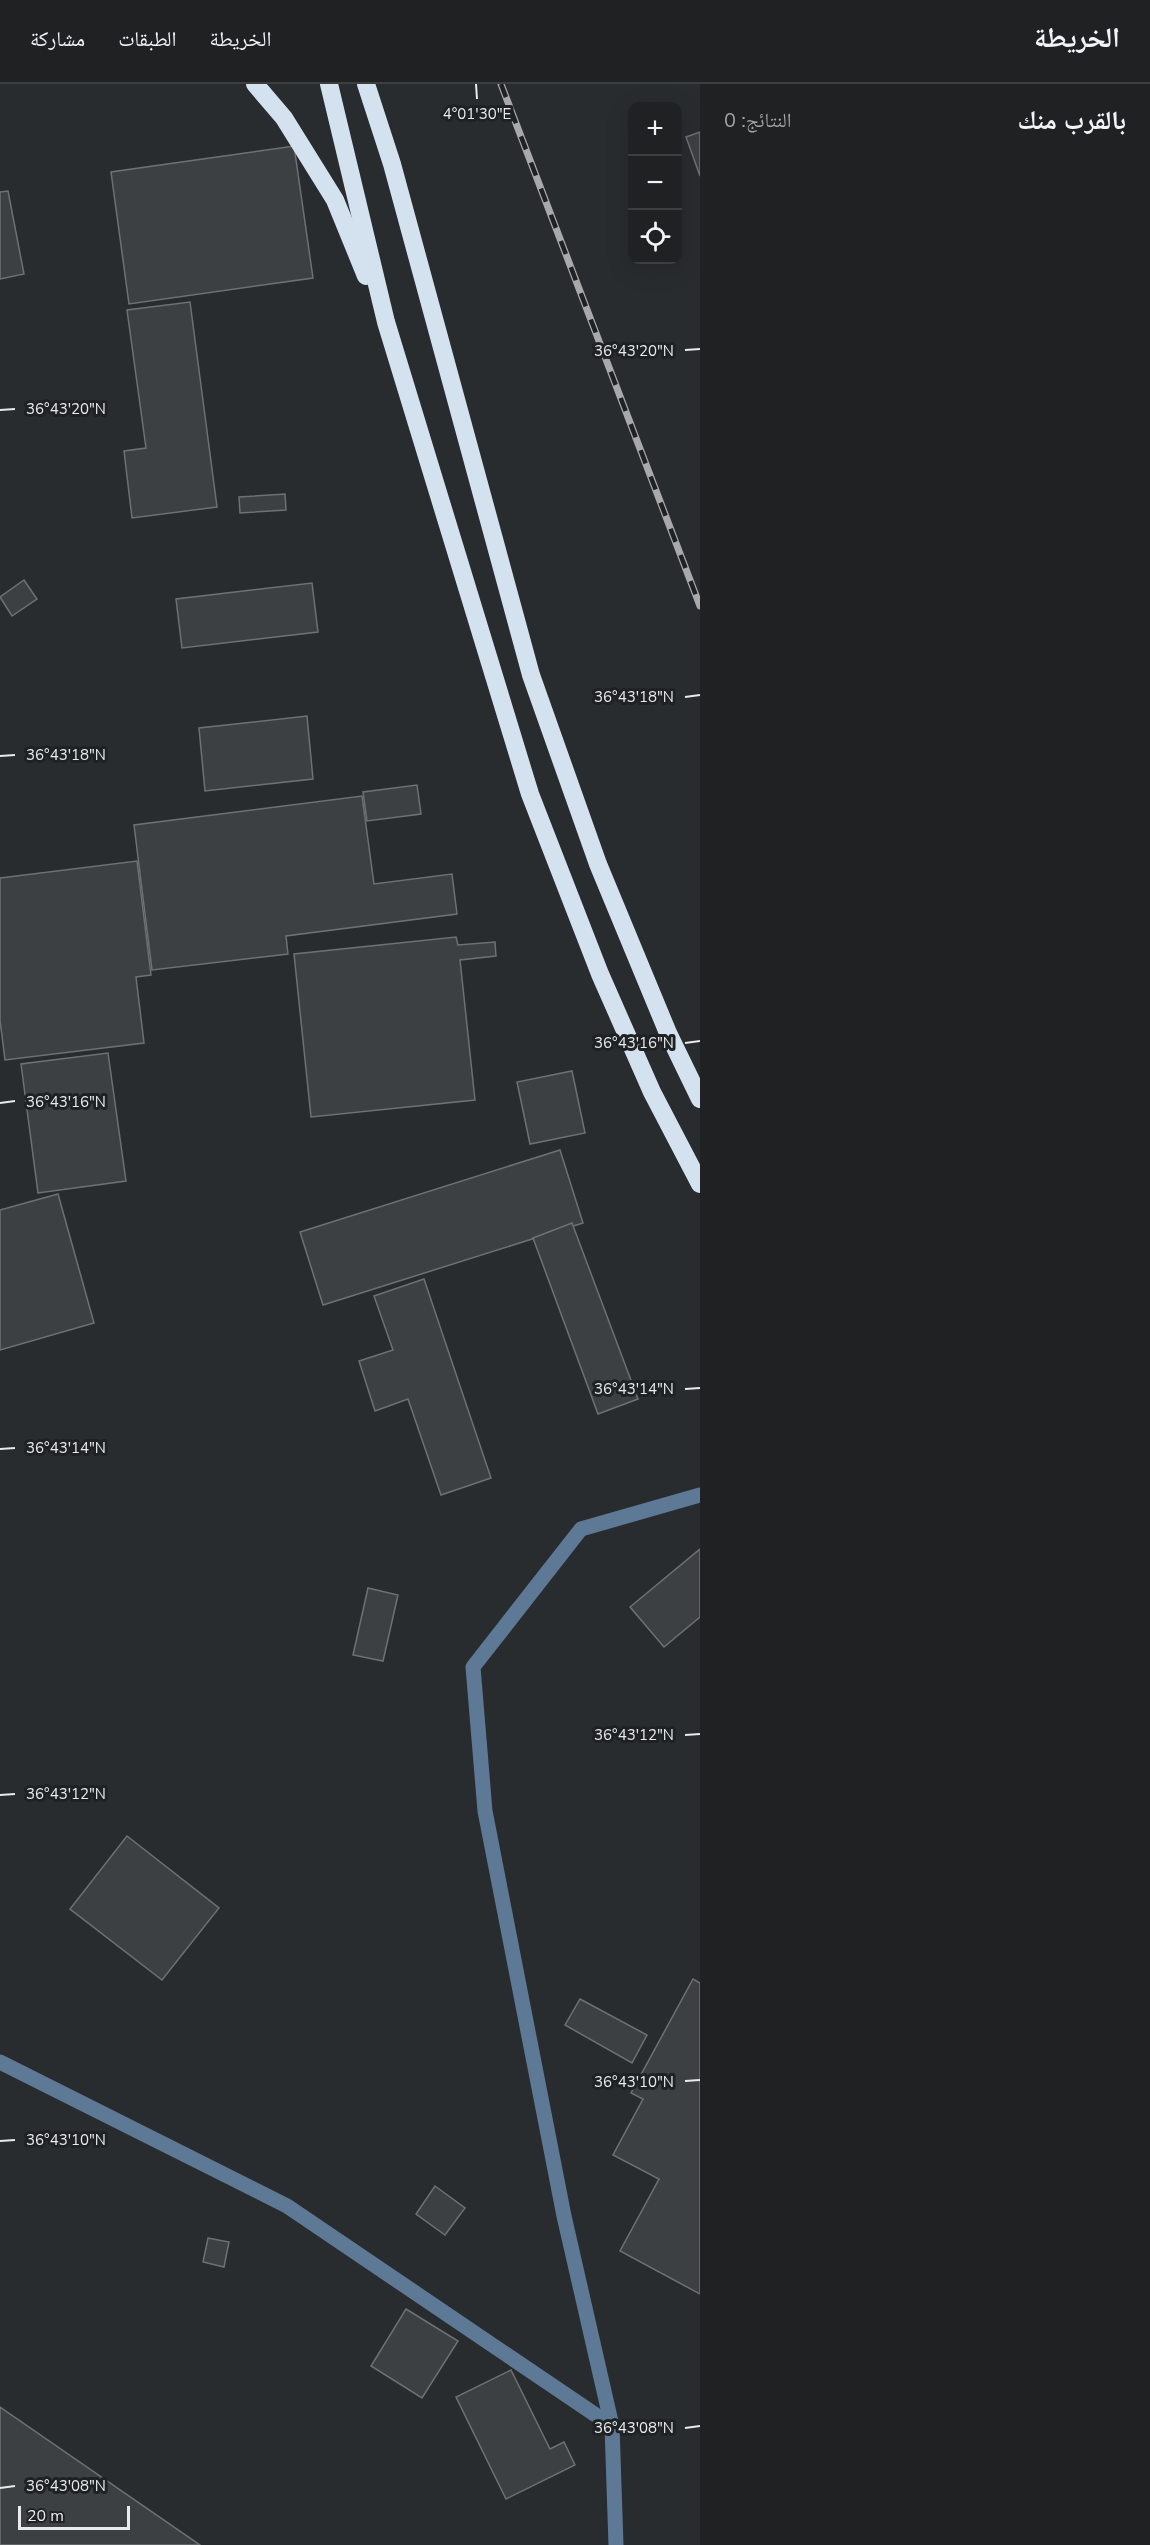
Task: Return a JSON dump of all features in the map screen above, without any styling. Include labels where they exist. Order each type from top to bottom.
[{"type":"highway","points":[[255,84],[284,118],[335,200],[386,322]]},
{"type":"highway","points":[[330,84],[386,322],[530,794],[600,974],[652,1092],[700,1184]]},
{"type":"highway","points":[[366,84],[392,164],[531,675],[598,864],[668,1033],[700,1099]]},
{"type":"street","points":[[616,2545],[612,2426],[564,2216],[485,1811],[473,1666],[581,1529],[700,1495]]},
{"type":"street","points":[[0,2062],[287,2206],[612,2426]]},
{"type":"building","points":[[700,132],[700,176],[686,137]]},
{"type":"building","points":[[294,146],[313,278],[129,304],[111,172]]},
{"type":"building","points":[[8,191],[24,274],[0,279],[0,192]]},
{"type":"building","points":[[190,302],[217,507],[132,518],[124,451],[146,448],[127,310]]},
{"type":"building","points":[[285,494],[286,510],[240,513],[239,497]]},
{"type":"building","points":[[24,580],[37,599],[12,616],[0,597]]},
{"type":"building","points":[[312,583],[318,632],[182,648],[176,599]]},
{"type":"building","points":[[307,716],[313,779],[205,791],[199,728]]},
{"type":"building","points":[[417,785],[421,814],[367,821],[363,792]]},
{"type":"building","points":[[362,796],[374,884],[452,874],[457,914],[286,936],[288,954],[152,970],[134,825]]},
{"type":"building","points":[[137,861],[151,975],[136,977],[144,1043],[5,1060],[0,1020],[0,878]]},
{"type":"building","points":[[456,937],[458,945],[495,942],[496,956],[460,960],[475,1100],[311,1117],[294,954]]},
{"type":"building","points":[[108,1053],[126,1181],[38,1193],[21,1064]]},
{"type":"building","points":[[572,1071],[585,1133],[530,1144],[517,1082]]},
{"type":"building","points":[[560,1150],[583,1223],[323,1305],[300,1232]]},
{"type":"building","points":[[58,1194],[94,1323],[0,1350],[0,1210]]},
{"type":"building","points":[[572,1223],[638,1399],[598,1414],[533,1238]]},
{"type":"building","points":[[424,1279],[491,1478],[441,1495],[408,1399],[375,1411],[359,1361],[393,1350],[374,1296]]},
{"type":"building","points":[[700,1549],[700,1617],[664,1647],[630,1607]]},
{"type":"building","points":[[368,1588],[398,1595],[383,1661],[353,1655]]},
{"type":"building","points":[[127,1836],[219,1908],[162,1980],[70,1909]]},
{"type":"building","points":[[693,1979],[700,1983],[700,2294],[620,2251],[659,2179],[613,2155],[643,2099],[631,2093]]},
{"type":"building","points":[[580,1999],[647,2035],[632,2063],[565,2025]]},
{"type":"building","points":[[435,2186],[465,2208],[445,2235],[416,2214]]},
{"type":"building","points":[[208,2238],[229,2242],[224,2267],[203,2262]]},
{"type":"building","points":[[406,2309],[458,2341],[422,2398],[371,2366]]},
{"type":"building","points":[[511,2370],[550,2449],[564,2442],[575,2465],[506,2499],[456,2397]]},
{"type":"building","points":[[0,2407],[200,2545],[0,2545]]},
{"type":"railway","points":[[501,84],[700,606]]}]
